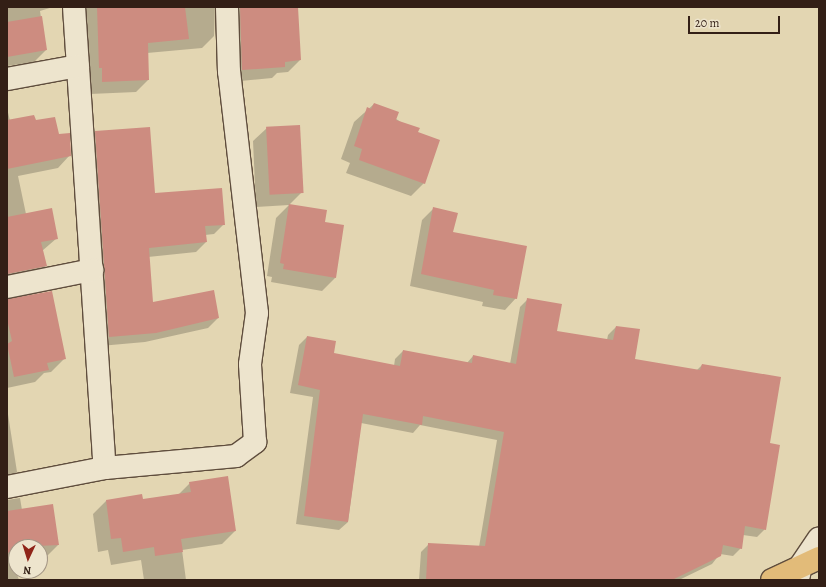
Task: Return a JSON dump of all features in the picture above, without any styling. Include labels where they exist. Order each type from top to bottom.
[{"type":"highway","points":[[772,580],[806,568]]},
{"type":"street","points":[[74,7],[105,468]]},
{"type":"street","points":[[7,487],[105,468],[236,456],[255,442],[250,364],[257,313],[229,72],[227,7]]},
{"type":"street","points":[[7,79],[78,66]]},
{"type":"street","points":[[7,286],[92,270]]},
{"type":"street","points":[[806,568],[819,538]]},
{"type":"building","points":[[97,7],[185,7],[189,39],[148,43],[149,80],[102,82],[102,68],[99,68]]},
{"type":"building","points":[[240,7],[298,7],[301,60],[285,62],[285,67],[242,70]]},
{"type":"building","points":[[42,16],[47,50],[7,57],[7,22]]},
{"type":"building","points":[[374,103],[399,112],[396,120],[420,128],[418,132],[440,140],[425,184],[359,160],[362,149],[354,146],[367,107],[371,109]]},
{"type":"building","points":[[34,115],[36,120],[55,117],[59,134],[70,133],[71,156],[7,169],[7,120]]},
{"type":"building","points":[[300,125],[304,193],[270,195],[266,127]]},
{"type":"building","points":[[150,127],[155,193],[222,188],[225,225],[205,226],[207,242],[149,248],[153,302],[214,290],[219,318],[156,333],[109,337],[95,131]]},
{"type":"building","points":[[289,204],[327,210],[325,222],[344,225],[336,278],[283,269],[284,264],[280,263]]},
{"type":"building","points":[[433,207],[458,213],[453,232],[527,246],[517,299],[493,295],[494,290],[421,274]]},
{"type":"building","points":[[52,208],[58,239],[41,242],[47,266],[7,274],[7,217]]},
{"type":"building","points":[[52,291],[66,359],[47,363],[49,370],[14,377],[7,344],[12,341],[7,319],[7,299]]},
{"type":"building","points":[[527,298],[562,304],[557,331],[613,340],[616,326],[640,329],[635,359],[700,370],[702,364],[781,377],[770,443],[780,445],[766,530],[745,526],[742,549],[723,545],[721,556],[672,580],[426,580],[428,543],[485,546],[504,432],[423,416],[422,425],[363,414],[348,522],[304,516],[320,390],[298,385],[307,336],[336,341],[334,353],[400,366],[403,350],[472,363],[473,355],[516,364]]},
{"type":"building","points":[[228,476],[236,531],[181,539],[183,552],[155,556],[154,547],[123,552],[121,538],[111,539],[106,500],[142,494],[143,499],[191,492],[189,482]]},
{"type":"building","points":[[53,504],[59,545],[48,546],[48,539],[8,539],[7,553],[7,511]]}]
